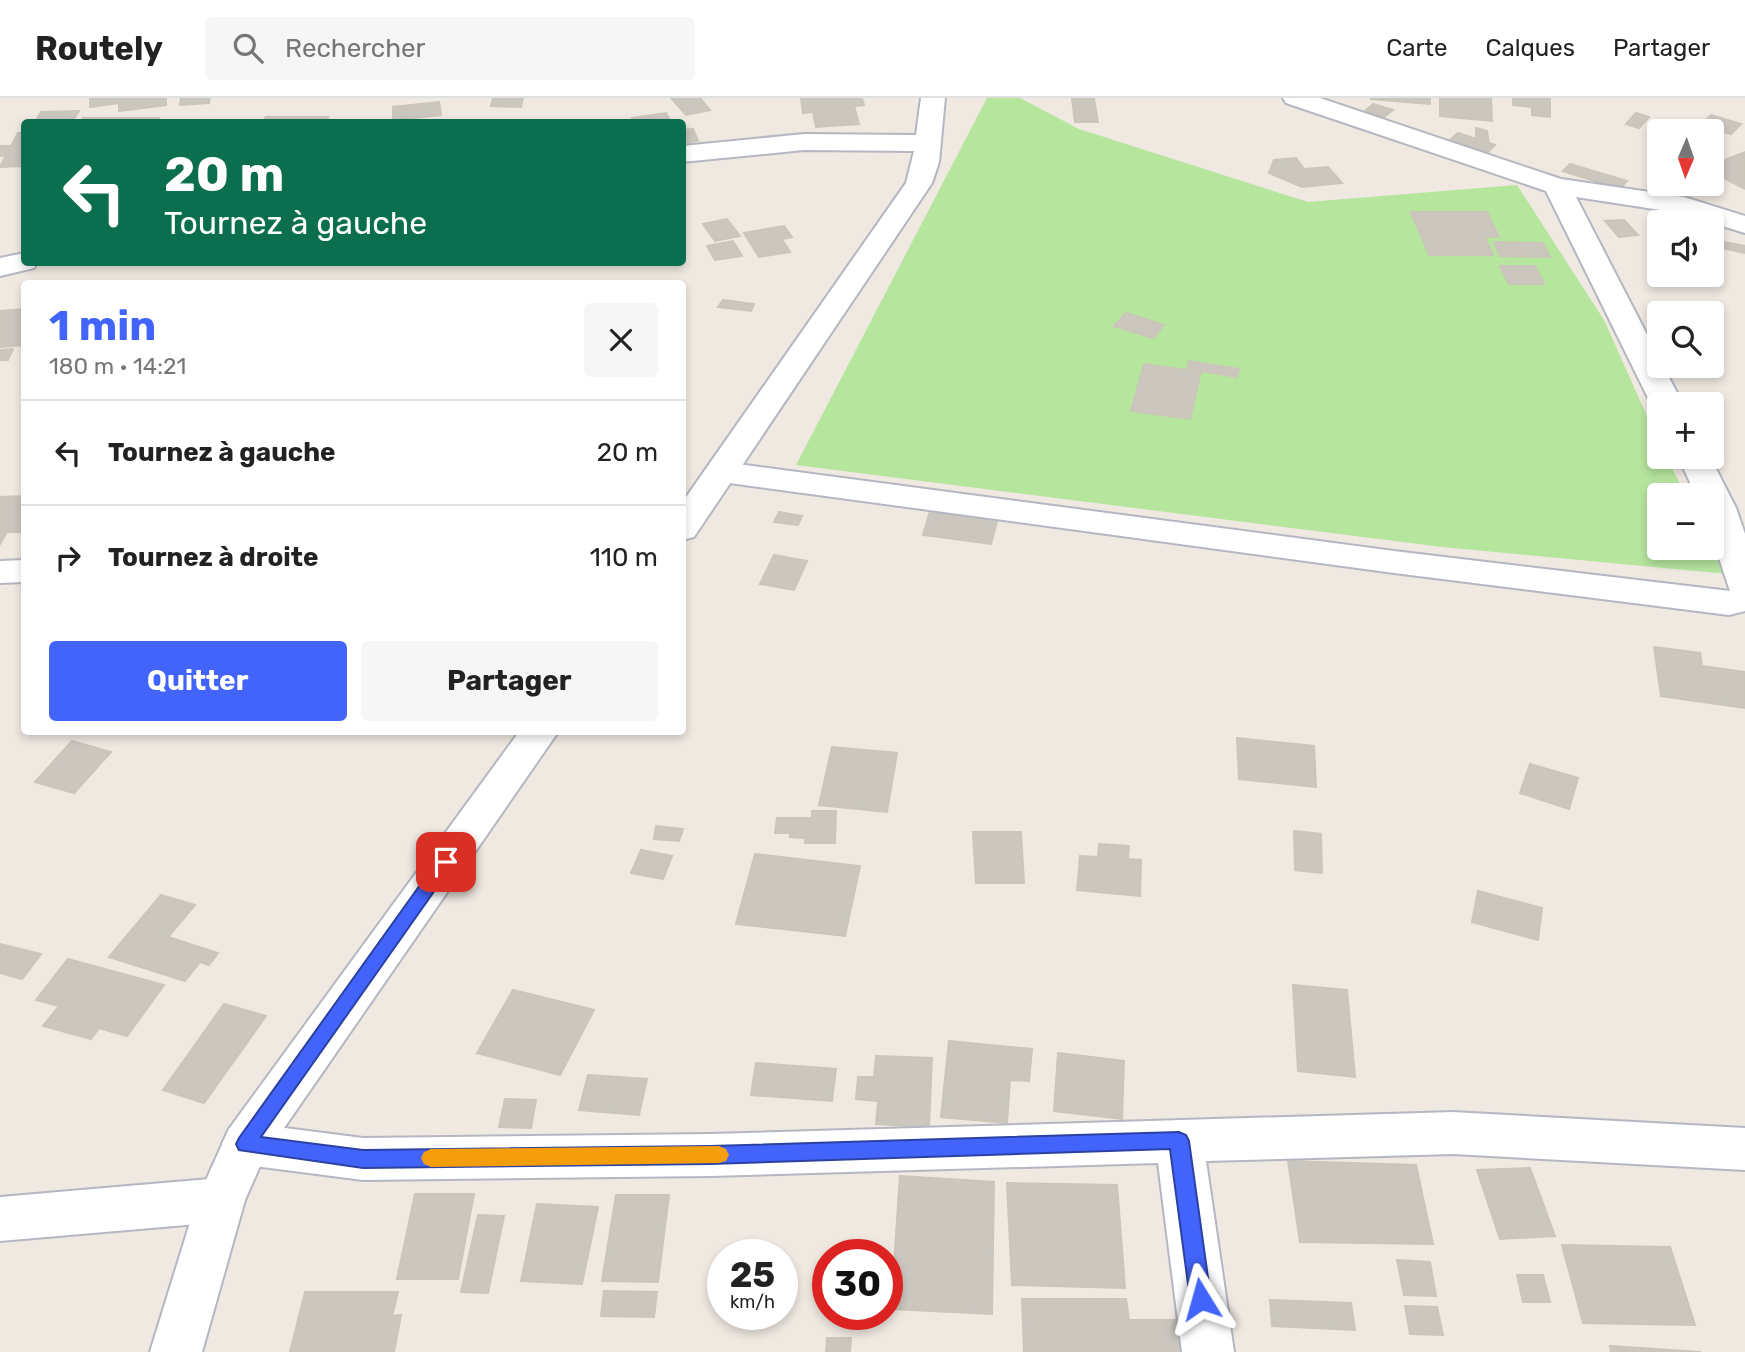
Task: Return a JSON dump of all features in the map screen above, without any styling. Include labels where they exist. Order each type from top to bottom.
[{"type":"street","points":[[686,523],[919,183],[929,144],[933,98]]},
{"type":"street","points":[[1295,98],[1557,186],[1684,205],[1745,225]]},
{"type":"street","points":[[686,153],[804,142],[929,144]]},
{"type":"street","points":[[1557,186],[1661,392]]},
{"type":"street","points":[[0,267],[21,263]]},
{"type":"street","points":[[1700,469],[1720,508],[1745,585]]},
{"type":"street","points":[[722,472],[1407,564],[1729,603],[1745,599]]},
{"type":"street","points":[[0,572],[21,571]]},
{"type":"street","points":[[176,1352],[221,1200],[246,1144],[537,735]]},
{"type":"street","points":[[246,1144],[363,1159],[710,1155],[1453,1133],[1745,1149]]},
{"type":"street","points":[[1179,1141],[1208,1352]]},
{"type":"street","points":[[0,1219],[221,1200]]},
{"type":"green space","points":[[987,98],[1020,98],[1079,129],[1308,202],[1517,185],[1604,320],[1647,416],[1647,469],[1672,469],[1680,483],[1647,483],[1647,560],[1720,560],[1727,574],[1442,547],[796,465]]},
{"type":"building","points":[[90,98],[166,98],[166,105],[119,111],[119,103],[90,107]]},
{"type":"building","points":[[181,98],[210,98],[209,103],[180,105]]},
{"type":"building","points":[[493,98],[523,98],[521,107],[491,106]]},
{"type":"building","points":[[671,98],[700,98],[710,110],[686,115]]},
{"type":"building","points":[[801,98],[862,98],[864,105],[854,106],[859,124],[816,127],[813,112],[803,113]]},
{"type":"building","points":[[1371,98],[1430,98],[1430,104],[1371,99]]},
{"type":"building","points":[[1440,98],[1491,98],[1492,121],[1440,116]]},
{"type":"building","points":[[1513,98],[1550,98],[1550,117],[1532,115],[1532,107],[1513,105]]},
{"type":"building","points":[[1072,99],[1094,99],[1098,122],[1075,122]]},
{"type":"building","points":[[439,102],[441,115],[393,119],[393,107]]},
{"type":"building","points":[[1373,104],[1393,110],[1384,117],[1364,112]]},
{"type":"building","points":[[79,111],[74,119],[37,119],[41,112]]},
{"type":"building","points":[[666,113],[669,119],[632,119]]},
{"type":"building","points":[[1636,113],[1649,117],[1639,128],[1626,124]]},
{"type":"building","points":[[1711,115],[1741,124],[1731,134],[1724,132],[1724,119],[1707,119]]},
{"type":"building","points":[[266,117],[328,117],[327,119],[264,119]]},
{"type":"building","points":[[83,118],[159,118],[158,119]]},
{"type":"building","points":[[1476,128],[1487,131],[1489,143],[1495,145],[1488,152],[1450,140],[1458,133],[1476,139]]},
{"type":"building","points":[[693,129],[698,141],[686,142],[686,130]]},
{"type":"building","points":[[18,133],[21,133],[21,166],[0,167],[6,155],[0,156],[0,146],[11,146]]},
{"type":"building","points":[[1745,152],[1745,189],[1724,178],[1724,160]]},
{"type":"building","points":[[1296,158],[1304,169],[1328,167],[1342,183],[1302,187],[1269,173],[1274,160]]},
{"type":"building","points":[[1570,164],[1627,181],[1620,189],[1563,171]]},
{"type":"building","points":[[1411,212],[1487,212],[1499,237],[1485,237],[1493,255],[1429,255]]},
{"type":"building","points":[[727,219],[740,236],[715,241],[703,224]]},
{"type":"building","points":[[1624,220],[1638,235],[1619,237],[1605,221]]},
{"type":"building","points":[[784,226],[792,237],[782,239],[790,252],[759,257],[744,233]]},
{"type":"building","points":[[733,241],[742,256],[715,260],[707,246]]},
{"type":"building","points":[[1494,242],[1543,243],[1550,257],[1500,256]]},
{"type":"building","points":[[1724,242],[1745,246],[1745,253],[1724,248]]},
{"type":"building","points":[[1500,266],[1535,266],[1544,284],[1509,284]]},
{"type":"building","points":[[723,300],[754,304],[751,311],[718,307]]},
{"type":"building","points":[[21,309],[21,345],[0,347],[0,311]]},
{"type":"building","points":[[1126,313],[1164,325],[1153,338],[1114,326]]},
{"type":"building","points":[[13,349],[8,360],[0,360],[0,350]]},
{"type":"building","points":[[1189,361],[1239,369],[1237,377],[1201,371],[1190,419],[1131,411],[1144,364],[1187,370]]},
{"type":"building","points":[[21,496],[21,532],[7,532],[0,544],[0,497]]},
{"type":"building","points":[[931,508],[998,518],[991,544],[923,535]]},
{"type":"building","points":[[779,512],[802,516],[798,525],[774,522]]},
{"type":"building","points":[[774,555],[807,561],[794,590],[760,584]]},
{"type":"building","points":[[1654,647],[1700,653],[1702,666],[1745,672],[1745,708],[1661,696]]},
{"type":"building","points":[[1237,738],[1314,746],[1316,787],[1239,779]]},
{"type":"building","points":[[72,741],[111,752],[74,793],[35,782]]},
{"type":"building","points":[[832,747],[897,753],[887,812],[819,805]]},
{"type":"building","points":[[1530,764],[1578,778],[1569,809],[1520,793]]},
{"type":"building","points":[[812,811],[836,811],[835,843],[805,843],[805,838],[790,837],[790,833],[775,833],[777,818],[812,818]]},
{"type":"building","points":[[656,826],[683,829],[679,841],[654,839]]},
{"type":"building","points":[[1294,831],[1321,834],[1322,873],[1295,870]]},
{"type":"building","points":[[973,832],[1021,832],[1024,883],[976,883]]},
{"type":"building","points":[[1099,844],[1129,846],[1128,859],[1141,860],[1140,896],[1077,890],[1080,856],[1098,857]]},
{"type":"building","points":[[641,850],[672,856],[663,879],[631,873]]},
{"type":"building","points":[[755,854],[860,866],[845,936],[736,924]]},
{"type":"building","points":[[1478,891],[1542,908],[1538,940],[1472,922]]},
{"type":"building","points":[[161,895],[195,905],[168,937],[218,953],[209,965],[200,962],[185,981],[109,957]]},
{"type":"building","points":[[0,944],[41,954],[22,979],[0,973]]},
{"type":"building","points":[[68,959],[164,985],[127,1036],[99,1028],[91,1039],[43,1026],[59,1006],[36,1000]]},
{"type":"building","points":[[1293,985],[1347,990],[1355,1077],[1298,1071]]},
{"type":"building","points":[[513,990],[594,1010],[560,1075],[477,1053]]},
{"type":"building","points":[[224,1004],[266,1016],[204,1103],[163,1090]]},
{"type":"building","points":[[949,1041],[1032,1049],[1029,1081],[1010,1080],[1007,1123],[941,1117]]},
{"type":"building","points":[[1058,1053],[1124,1061],[1122,1119],[1054,1111]]},
{"type":"building","points":[[876,1056],[932,1058],[929,1127],[876,1124],[878,1101],[856,1099],[858,1077],[874,1077]]},
{"type":"building","points":[[756,1063],[836,1069],[832,1101],[751,1095]]},
{"type":"building","points":[[588,1075],[647,1079],[639,1115],[579,1110]]},
{"type":"building","points":[[505,1099],[536,1100],[531,1128],[499,1127]]},
{"type":"building","points":[[1288,1161],[1416,1165],[1433,1244],[1300,1242]]},
{"type":"building","points":[[1530,1168],[1555,1236],[1500,1239],[1477,1170]]},
{"type":"building","points":[[900,1176],[994,1182],[992,1314],[903,1310],[903,1239],[896,1239]]},
{"type":"building","points":[[1007,1183],[1117,1185],[1125,1288],[1012,1285]]},
{"type":"building","points":[[415,1194],[474,1194],[458,1279],[397,1279]]},
{"type":"building","points":[[616,1195],[669,1195],[658,1282],[602,1281]]},
{"type":"building","points":[[537,1204],[598,1207],[582,1284],[521,1281]]},
{"type":"building","points":[[478,1215],[504,1216],[488,1293],[461,1292]]},
{"type":"building","points":[[1562,1245],[1670,1247],[1695,1325],[1583,1323]]},
{"type":"building","points":[[1397,1260],[1430,1262],[1436,1296],[1404,1295]]},
{"type":"building","points":[[1517,1275],[1543,1275],[1550,1302],[1523,1302]]},
{"type":"building","points":[[604,1291],[657,1292],[654,1317],[601,1316]]},
{"type":"building","points":[[305,1292],[398,1292],[392,1316],[401,1315],[394,1352],[290,1352]]},
{"type":"building","points":[[1022,1299],[1126,1299],[1129,1320],[1177,1320],[1181,1352],[1024,1352]]},
{"type":"building","points":[[1270,1300],[1351,1303],[1355,1330],[1272,1326]]},
{"type":"building","points":[[1405,1306],[1437,1307],[1443,1335],[1410,1334]]},
{"type":"building","points":[[827,1338],[851,1338],[850,1352],[826,1352]]},
{"type":"building","points":[[1610,1346],[1701,1352],[1611,1352]]},
{"type":"slow traffic","points":[[431,1158],[719,1155]]},
{"type":"route","points":[[446,862],[246,1144],[363,1159],[710,1155],[1179,1141],[1201,1299]]}]
